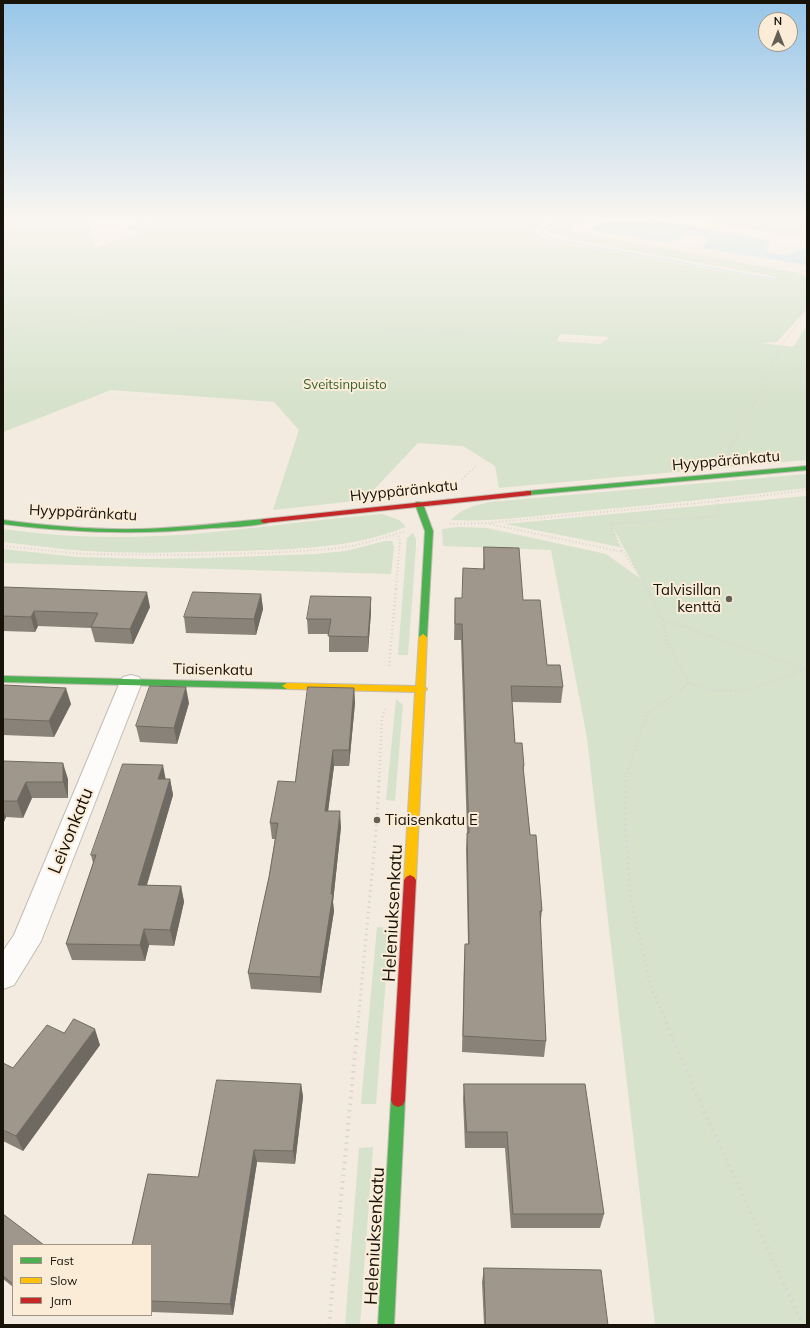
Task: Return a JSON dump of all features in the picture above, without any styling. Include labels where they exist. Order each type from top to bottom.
[{"type":"street","name":"Hyyppäränkatu","points":[[3,522],[54,529],[88,531],[141,531],[807,468]]},
{"type":"street","name":"Heleniuksenkatu","points":[[386,1325],[422,689],[429,531],[420,504]]},
{"type":"street","name":"Tiaisenkatu","points":[[3,679],[422,689]]},
{"type":"street","name":"Leivonkatu","points":[[3,976],[26,941],[131,682]]},
{"type":"path","points":[[714,477],[770,374],[781,345],[807,312]]},
{"type":"path","points":[[3,332],[17,328],[66,320],[108,320],[196,331],[216,331],[270,323],[298,323],[590,341],[721,342],[807,348]]},
{"type":"path","points":[[770,374],[807,370]]},
{"type":"path","points":[[719,516],[610,524],[623,552],[642,579],[662,619],[668,644],[688,684],[712,691],[736,691],[784,679],[806,670]]},
{"type":"path","points":[[488,523],[623,552]]},
{"type":"path","points":[[329,1325],[377,820],[382,718],[386,704],[400,541],[398,534]]},
{"type":"path","points":[[662,619],[806,670]]},
{"type":"path","points":[[688,684],[647,714],[626,775],[625,820],[630,895],[650,984],[703,1109],[803,1325]]},
{"type":"green space","name":"Sveitsinpuisto","points":[[3,281],[807,281],[807,309],[777,342],[762,343],[793,347],[807,325],[807,460],[499,488],[495,466],[463,446],[418,443],[364,500],[273,510],[299,430],[274,402],[111,390],[6,431],[3,434]],"holes":[[[560,334],[608,338],[600,344],[557,341]]]},
{"type":"green space","points":[[807,474],[807,488],[513,518],[451,520],[460,512],[474,506],[490,502]]},
{"type":"green space","points":[[807,496],[807,1325],[655,1325],[587,738],[551,550],[443,546],[442,529],[458,527],[487,528],[606,554],[641,579],[613,528],[620,547],[505,524]]},
{"type":"green space","points":[[382,514],[399,520],[406,527],[364,540],[343,544],[301,548],[128,553],[84,551],[3,542],[3,529],[71,536],[146,537],[214,532]]},
{"type":"green space","points":[[413,533],[416,539],[416,546],[408,655],[398,655],[407,538]]},
{"type":"green space","points":[[385,541],[392,541],[394,547],[391,574],[3,563],[3,549],[77,557],[149,559],[207,558],[316,554],[346,551]]},
{"type":"green space","points":[[396,699],[403,705],[395,801],[386,800]]},
{"type":"green space","points":[[377,927],[390,928],[376,1104],[361,1104]]},
{"type":"green space","points":[[373,1147],[360,1325],[345,1325],[359,1148]]},
{"type":"building","points":[[484,547],[519,548],[523,600],[540,600],[547,665],[560,665],[563,687],[511,686],[515,743],[522,743],[530,835],[536,835],[542,911],[540,911],[546,1041],[463,1036],[465,944],[469,944],[467,833],[469,833],[462,624],[455,624],[455,598],[462,598],[463,568],[484,569]]},
{"type":"building","points":[[3,587],[147,592],[130,629],[91,627],[98,613],[34,611],[31,617],[3,616]]},
{"type":"building","points":[[193,592],[261,594],[254,619],[184,617]]},
{"type":"building","points":[[311,596],[371,597],[368,637],[328,636],[331,619],[307,619]]},
{"type":"building","points":[[3,685],[66,688],[49,721],[3,719]]},
{"type":"building","points":[[150,686],[186,687],[174,728],[136,726]]},
{"type":"building","points":[[308,687],[354,688],[349,750],[333,750],[325,811],[340,811],[331,894],[333,894],[320,977],[248,973],[269,877],[278,823],[270,823],[278,781],[295,782]]},
{"type":"building","points":[[3,761],[63,763],[63,782],[26,782],[17,801],[3,801]]},
{"type":"building","points":[[123,764],[163,765],[158,779],[170,779],[138,885],[181,886],[170,930],[144,929],[140,945],[66,944],[96,855],[91,855]]},
{"type":"building","points":[[74,1019],[95,1029],[16,1136],[3,1130],[3,1063],[13,1068],[47,1025],[64,1033]]},
{"type":"building","points":[[217,1080],[301,1084],[293,1151],[254,1150],[230,1304],[152,1301],[152,1244],[132,1244],[148,1174],[198,1177]]},
{"type":"building","points":[[464,1084],[585,1084],[604,1214],[513,1214],[507,1132],[467,1132]]},
{"type":"building","points":[[3,1214],[43,1244],[12,1244],[12,1283],[3,1276]]},
{"type":"building","points":[[484,1268],[601,1270],[608,1325],[486,1325]]},
{"type":"traffic: fast","points":[[528,493],[807,468]]},
{"type":"traffic: fast","points":[[419,504],[429,531],[423,637]]},
{"type":"traffic: fast","points":[[3,522],[71,529],[140,531],[171,530],[264,521]]},
{"type":"traffic: fast","points":[[3,679],[287,686]]},
{"type":"traffic: fast","points":[[386,1325],[398,1100]]},
{"type":"traffic: slow","points":[[410,880],[423,637]]},
{"type":"traffic: slow","points":[[287,686],[422,689]]},
{"type":"traffic: jam","points":[[264,521],[528,493]]},
{"type":"traffic: jam","points":[[398,1100],[410,880]]},
{"type":"place","name":"Talvisillan kenttä","points":[[729,599]]},
{"type":"place","name":"Tiaisenkatu E","points":[[377,820]]}]
